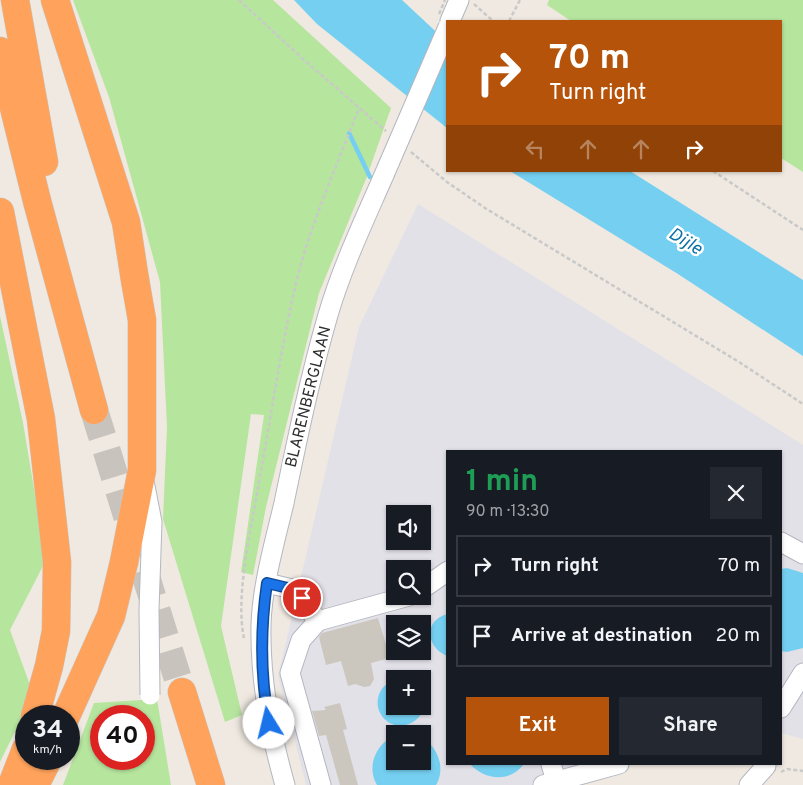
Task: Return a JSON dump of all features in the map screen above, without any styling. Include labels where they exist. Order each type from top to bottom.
[{"type":"highway","points":[[15,0],[45,158],[37,201]]},
{"type":"highway","points":[[55,0],[126,222],[142,320],[142,470],[124,562],[111,616],[71,705]]},
{"type":"highway","points":[[0,51],[37,201],[94,410]]},
{"type":"highway","points":[[0,212],[41,419],[57,562],[56,631],[38,705]]},
{"type":"highway","points":[[182,692],[211,785]]},
{"type":"highway","points":[[12,785],[18,770]]},
{"type":"highway","points":[[35,785],[42,770]]},
{"type":"street","points":[[450,20],[459,0]]},
{"type":"street","name":"BLARENBERGLAAN","points":[[285,785],[271,736],[262,668],[261,623],[267,583],[313,372],[329,314],[351,251],[446,32]]},
{"type":"street","points":[[142,470],[152,522],[149,610],[150,695]]},
{"type":"street","points":[[782,543],[803,554]]},
{"type":"street","points":[[431,582],[446,572]]},
{"type":"street","points":[[267,583],[292,589],[302,598],[318,621]]},
{"type":"street","points":[[321,785],[290,673],[301,640],[318,621],[386,602]]},
{"type":"street","points":[[782,706],[803,672]]},
{"type":"street","points":[[550,777],[614,765]]},
{"type":"street","points":[[749,785],[773,769]]},
{"type":"path","points":[[239,0],[388,132]]},
{"type":"path","points":[[470,0],[492,20]]},
{"type":"path","points":[[510,20],[520,0]]},
{"type":"path","points":[[244,583],[256,502],[299,274],[359,108]]},
{"type":"path","points":[[410,151],[447,182],[485,208],[739,362],[803,404]]},
{"type":"path","points":[[715,172],[803,230]]},
{"type":"path","points":[[773,769],[803,771]]},
{"type":"shaded area","points":[[418,204],[803,445],[803,739],[782,733],[782,450],[446,450],[446,765],[623,765],[546,785],[306,785],[278,676],[359,327]]},
{"type":"green space","points":[[73,0],[273,0],[391,108],[366,179],[319,293],[266,507],[253,575],[241,572],[264,415],[251,414],[221,626],[242,715],[225,722],[163,519],[167,427],[160,282],[109,97]]},
{"type":"green space","points":[[549,0],[803,0],[803,172],[782,159],[782,20],[570,20],[547,5]]},
{"type":"green space","points":[[0,316],[23,423],[46,560],[10,630],[31,688],[27,705],[15,705],[15,731],[0,762]]},
{"type":"green space","points":[[157,699],[171,785],[63,785],[69,770],[80,770],[80,740],[90,714],[90,770],[155,770],[155,705],[93,705],[94,703]]},
{"type":"water","points":[[294,0],[402,0],[446,41],[446,127],[317,24]]},
{"type":"water","name":"Dijle","points":[[512,172],[632,172],[803,280],[803,356],[678,274]]},
{"type":"water","points":[[787,568],[803,573],[803,648],[787,652],[782,651],[782,569]]},
{"type":"water","points":[[446,615],[446,655],[440,652],[431,641],[431,628],[439,617]]},
{"type":"water","points":[[386,685],[386,715],[421,715],[420,717],[405,725],[393,725],[388,722],[379,711],[378,705],[380,692]]},
{"type":"water","points":[[386,741],[386,770],[431,770],[431,745],[439,759],[440,765],[439,779],[436,785],[377,785],[372,770],[373,763],[378,750]]},
{"type":"water","points":[[471,765],[523,765],[512,774],[504,777],[490,776]]},
{"type":"building","points":[[378,618],[386,645],[386,659],[371,663],[374,679],[370,686],[364,687],[355,684],[348,686],[341,661],[326,665],[319,637],[322,633]]},
{"type":"building","points":[[340,703],[347,729],[343,730],[358,785],[340,785],[326,735],[319,736],[312,711],[326,710],[324,707]]},
{"type":"waterway","points":[[349,133],[370,177]]},
{"type":"tunnel","points":[[94,410],[182,692]]},
{"type":"route","points":[[269,723],[262,668],[261,623],[267,583],[292,589],[302,598]]}]
